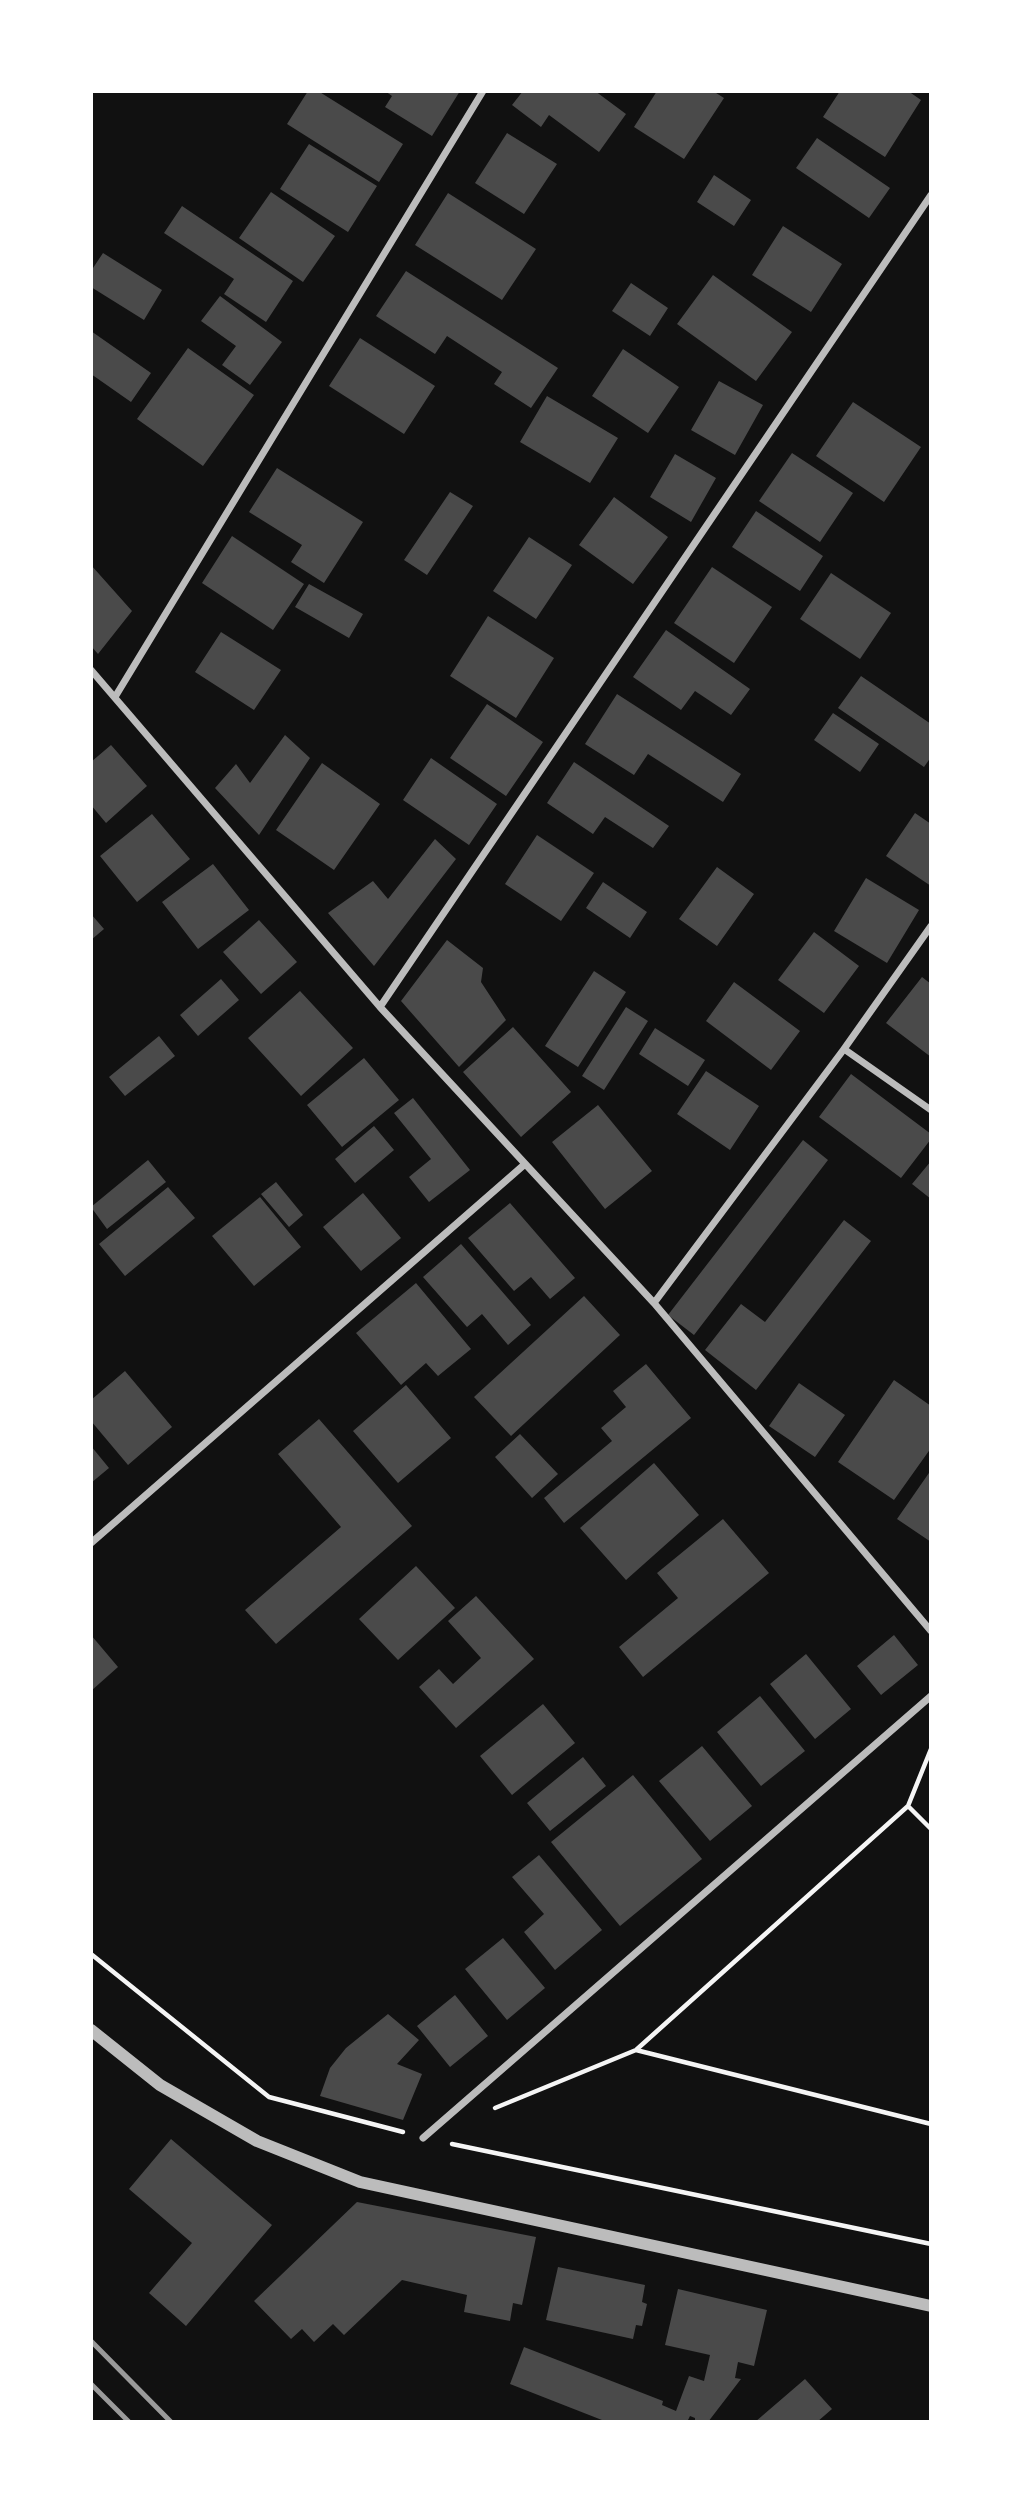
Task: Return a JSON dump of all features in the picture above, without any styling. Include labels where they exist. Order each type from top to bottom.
[{"type":"street","points":[[115,697],[483,91]]},
{"type":"street","points":[[380,1007],[931,195]]},
{"type":"street","points":[[91,670],[380,1007],[654,1303],[931,1631]]},
{"type":"street","points":[[654,1303],[844,1049],[931,926]]},
{"type":"street","points":[[844,1049],[931,1110]]},
{"type":"street","points":[[91,1543],[526,1164]]},
{"type":"street","points":[[423,2138],[931,1696]]},
{"type":"street","points":[[91,2030],[160,2085],[257,2141],[360,2182],[931,2306]]},
{"type":"path","points":[[485,2112],[636,2050],[908,1806],[931,1749]]},
{"type":"path","points":[[908,1806],[931,1829]]},
{"type":"path","points":[[91,1954],[269,2097],[423,2138],[931,2244]]},
{"type":"path","points":[[636,2050],[931,2124]]},
{"type":"building","points":[[308,91],[318,91],[403,144],[379,182],[287,124]]},
{"type":"building","points":[[385,91],[460,91],[432,136],[385,107],[392,96]]},
{"type":"building","points":[[523,91],[595,91],[626,114],[599,152],[549,115],[541,127],[512,105]]},
{"type":"building","points":[[657,91],[713,91],[724,98],[684,159],[634,127]]},
{"type":"building","points":[[840,91],[908,91],[921,100],[885,157],[823,117]]},
{"type":"building","points":[[507,133],[557,164],[524,214],[475,183]]},
{"type":"building","points":[[817,138],[890,188],[869,218],[796,168]]},
{"type":"building","points":[[309,144],[377,186],[348,232],[280,189]]},
{"type":"building","points":[[714,175],[751,200],[734,226],[697,202]]},
{"type":"building","points":[[271,192],[335,236],[303,282],[239,238]]},
{"type":"building","points":[[448,193],[536,249],[502,300],[415,245]]},
{"type":"building","points":[[182,206],[293,281],[266,322],[224,294],[234,279],[164,233]]},
{"type":"building","points":[[783,226],[842,264],[811,312],[752,275]]},
{"type":"building","points":[[103,253],[162,290],[144,320],[91,287],[91,271]]},
{"type":"building","points":[[406,271],[558,368],[531,408],[494,384],[502,372],[447,336],[435,354],[376,316]]},
{"type":"building","points":[[713,275],[792,332],[756,381],[677,324]]},
{"type":"building","points":[[631,283],[668,308],[650,336],[612,311]]},
{"type":"building","points":[[220,296],[282,342],[250,385],[222,365],[236,346],[201,321]]},
{"type":"building","points":[[91,331],[151,373],[131,402],[91,374]]},
{"type":"building","points":[[360,338],[435,386],[404,434],[329,386]]},
{"type":"building","points":[[188,348],[254,395],[203,466],[137,419]]},
{"type":"building","points":[[623,349],[679,387],[648,433],[592,396]]},
{"type":"building","points":[[719,381],[763,405],[735,455],[691,430]]},
{"type":"building","points":[[547,396],[618,438],[590,483],[520,442]]},
{"type":"building","points":[[853,402],[921,447],[884,502],[816,456]]},
{"type":"building","points":[[792,453],[853,493],[820,542],[759,501]]},
{"type":"building","points":[[675,454],[716,478],[691,522],[650,497]]},
{"type":"building","points":[[277,468],[363,522],[324,583],[291,562],[302,545],[249,512]]},
{"type":"building","points":[[450,492],[473,506],[427,575],[404,560]]},
{"type":"building","points":[[614,497],[668,537],[633,584],[579,545]]},
{"type":"building","points":[[756,511],[823,556],[800,591],[732,547]]},
{"type":"building","points":[[232,536],[304,584],[273,630],[202,583]]},
{"type":"building","points":[[529,537],[572,565],[536,619],[493,591]]},
{"type":"building","points":[[91,565],[132,611],[98,654],[91,646]]},
{"type":"building","points":[[712,567],[772,607],[734,663],[674,623]]},
{"type":"building","points":[[831,573],[891,613],[860,659],[800,619]]},
{"type":"building","points":[[309,584],[363,614],[349,638],[295,607]]},
{"type":"building","points":[[488,616],[554,658],[516,718],[450,676]]},
{"type":"building","points":[[666,630],[750,689],[731,715],[695,691],[681,710],[633,677]]},
{"type":"building","points":[[221,632],[281,670],[254,710],[195,672]]},
{"type":"building","points":[[861,676],[931,724],[931,757],[924,767],[838,708]]},
{"type":"building","points":[[617,694],[741,774],[723,802],[648,754],[634,775],[585,744]]},
{"type":"building","points":[[487,704],[543,742],[506,796],[450,758]]},
{"type":"building","points":[[833,713],[879,744],[860,772],[814,740]]},
{"type":"building","points":[[285,735],[310,758],[259,835],[215,788],[236,764],[250,783]]},
{"type":"building","points":[[111,745],[147,786],[106,823],[91,805],[91,762]]},
{"type":"building","points":[[431,758],[497,804],[469,845],[403,800]]},
{"type":"building","points":[[574,762],[669,826],[653,848],[605,817],[593,834],[547,803]]},
{"type":"building","points":[[322,763],[380,804],[334,870],[276,830]]},
{"type":"building","points":[[915,813],[931,824],[931,886],[886,856]]},
{"type":"building","points":[[152,814],[190,859],[137,902],[100,856]]},
{"type":"building","points":[[537,835],[594,873],[561,921],[505,884]]},
{"type":"building","points":[[435,839],[456,859],[374,966],[328,913],[373,881],[388,899]]},
{"type":"building","points":[[213,864],[249,910],[198,949],[162,902]]},
{"type":"building","points":[[717,867],[754,894],[717,946],[679,919]]},
{"type":"building","points":[[866,878],[919,910],[887,963],[834,931]]},
{"type":"building","points":[[603,882],[647,912],[630,938],[586,908]]},
{"type":"building","points":[[91,914],[104,929],[91,940]]},
{"type":"building","points":[[259,920],[297,962],[261,994],[223,952]]},
{"type":"building","points":[[814,932],[859,966],[824,1013],[778,980]]},
{"type":"building","points":[[447,940],[483,968],[481,982],[506,1020],[459,1067],[401,1001]]},
{"type":"building","points":[[594,971],[626,992],[578,1067],[545,1046]]},
{"type":"building","points":[[922,977],[931,984],[931,1057],[886,1023]]},
{"type":"building","points":[[221,979],[239,1000],[198,1036],[180,1015]]},
{"type":"building","points":[[734,982],[800,1031],[771,1070],[706,1021]]},
{"type":"building","points":[[300,991],[353,1048],[301,1096],[248,1038]]},
{"type":"building","points":[[626,1007],[648,1021],[604,1090],[582,1076]]},
{"type":"building","points":[[513,1027],[571,1092],[521,1137],[463,1072]]},
{"type":"building","points":[[655,1028],[705,1060],[688,1086],[639,1054]]},
{"type":"building","points":[[159,1036],[175,1056],[125,1096],[109,1077]]},
{"type":"building","points":[[364,1058],[399,1100],[342,1147],[307,1105]]},
{"type":"building","points":[[706,1071],[759,1106],[730,1150],[677,1114]]},
{"type":"building","points":[[851,1074],[931,1134],[931,1139],[901,1178],[819,1117]]},
{"type":"building","points":[[413,1098],[470,1170],[429,1202],[409,1177],[431,1159],[394,1113]]},
{"type":"building","points":[[598,1105],[652,1171],[605,1209],[552,1142]]},
{"type":"building","points":[[374,1126],[394,1150],[355,1183],[335,1159]]},
{"type":"building","points":[[803,1140],[828,1160],[694,1335],[668,1315]]},
{"type":"building","points":[[148,1160],[166,1182],[107,1229],[91,1207]]},
{"type":"building","points":[[931,1161],[931,1199],[912,1184]]},
{"type":"building","points":[[276,1182],[303,1215],[289,1227],[261,1194]]},
{"type":"building","points":[[168,1187],[195,1218],[125,1276],[99,1244]]},
{"type":"building","points":[[363,1193],[401,1238],[361,1271],[323,1227]]},
{"type":"building","points":[[260,1197],[301,1247],[254,1286],[212,1236]]},
{"type":"building","points":[[510,1203],[575,1278],[550,1299],[531,1277],[514,1291],[468,1238]]},
{"type":"building","points":[[844,1220],[871,1241],[756,1390],[705,1350],[741,1304],[765,1322]]},
{"type":"building","points":[[461,1244],[531,1325],[508,1345],[482,1314],[467,1327],[423,1277]]},
{"type":"building","points":[[416,1283],[471,1349],[438,1376],[426,1363],[401,1385],[356,1333]]},
{"type":"building","points":[[584,1296],[620,1335],[511,1436],[474,1397]]},
{"type":"building","points":[[646,1364],[691,1418],[564,1523],[544,1498],[612,1441],[601,1428],[626,1407],[613,1391]]},
{"type":"building","points":[[125,1371],[172,1427],[128,1465],[91,1421],[91,1400]]},
{"type":"building","points":[[894,1380],[931,1406],[931,1448],[894,1500],[838,1462]]},
{"type":"building","points":[[799,1383],[845,1415],[815,1457],[769,1426]]},
{"type":"building","points":[[406,1385],[451,1438],[398,1483],[353,1431]]},
{"type":"building","points":[[319,1419],[412,1526],[276,1644],[245,1610],[341,1527],[278,1454]]},
{"type":"building","points":[[520,1434],[558,1474],[532,1498],[495,1457]]},
{"type":"building","points":[[91,1446],[109,1468],[91,1483]]},
{"type":"building","points":[[654,1463],[699,1515],[626,1580],[580,1528]]},
{"type":"building","points":[[931,1470],[931,1542],[897,1519]]},
{"type":"building","points":[[723,1519],[769,1573],[643,1677],[619,1647],[678,1598],[657,1573]]},
{"type":"building","points":[[416,1566],[455,1608],[398,1660],[359,1619]]},
{"type":"building","points":[[476,1596],[534,1659],[456,1728],[419,1687],[439,1669],[453,1684],[481,1658],[448,1621]]},
{"type":"building","points":[[91,1635],[118,1667],[91,1691]]},
{"type":"building","points":[[894,1635],[918,1665],[881,1695],[857,1666]]},
{"type":"building","points":[[806,1654],[851,1709],[815,1739],[770,1684]]},
{"type":"building","points":[[760,1696],[805,1751],[761,1786],[717,1732]]},
{"type":"building","points":[[543,1704],[575,1743],[512,1795],[480,1756]]},
{"type":"building","points":[[702,1746],[752,1806],[710,1841],[659,1781]]},
{"type":"building","points":[[583,1757],[606,1786],[550,1831],[527,1803]]},
{"type":"building","points":[[633,1775],[702,1859],[620,1926],[551,1842]]},
{"type":"building","points":[[539,1855],[602,1930],[555,1970],[524,1932],[544,1914],[512,1877]]},
{"type":"building","points":[[503,1938],[545,1988],[507,2020],[465,1969]]},
{"type":"building","points":[[455,1995],[488,2036],[450,2067],[417,2026]]},
{"type":"building","points":[[388,2014],[419,2040],[397,2064],[422,2074],[403,2120],[320,2096],[330,2068],[346,2048]]},
{"type":"building","points":[[171,2139],[272,2225],[186,2326],[149,2293],[192,2243],[129,2189]]},
{"type":"building","points":[[357,2202],[536,2237],[522,2305],[513,2303],[510,2321],[464,2312],[467,2295],[402,2280],[344,2335],[333,2324],[314,2342],[302,2329],[291,2339],[254,2301]]},
{"type":"building","points":[[558,2267],[645,2285],[642,2302],[647,2304],[642,2326],[636,2325],[633,2339],[546,2320]]},
{"type":"building","points":[[678,2289],[767,2310],[754,2366],[738,2362],[735,2378],[741,2379],[708,2422],[695,2422],[695,2418],[690,2416],[687,2422],[607,2422],[510,2384],[524,2347],[663,2401],[662,2405],[676,2411],[689,2376],[704,2381],[710,2355],[665,2345]]},
{"type":"building","points":[[805,2379],[832,2409],[817,2422],[755,2422]]},
{"type":"railway","points":[[91,2341],[171,2422]]},
{"type":"railway","points":[[91,2384],[129,2422]]}]
